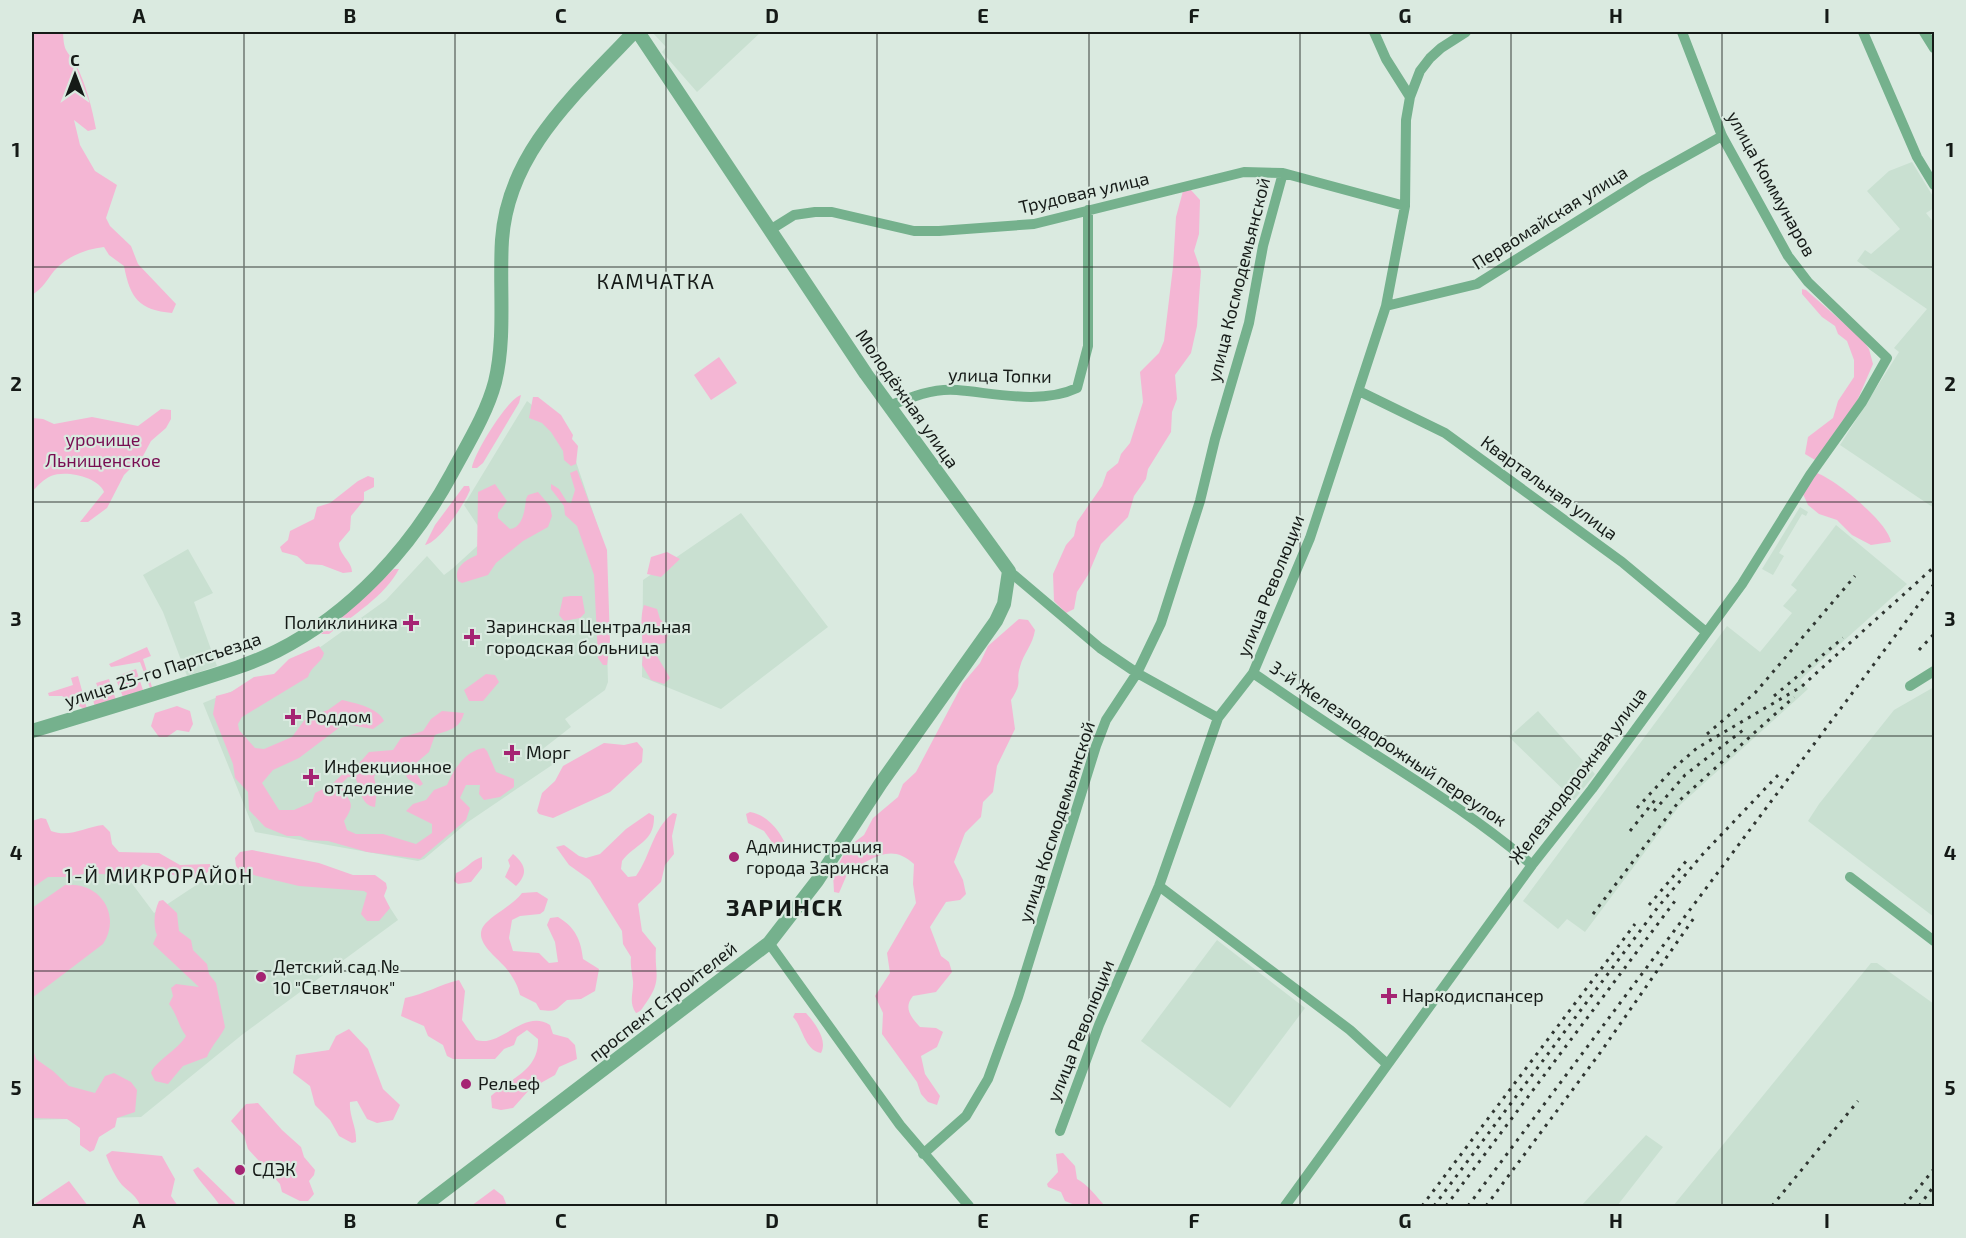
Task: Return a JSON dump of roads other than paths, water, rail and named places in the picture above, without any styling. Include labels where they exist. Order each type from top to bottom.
[{"type":"street","name":"улица 25-го Партсъезда","points":[[32,731],[239,667],[277,651],[312,631],[336,613],[389,564],[438,499],[478,423],[495,382],[498,359],[502,239],[511,194],[522,166],[547,124],[634,32]]},
{"type":"street","name":"Молодёжная улица","points":[[638,32],[890,406],[1009,571],[1092,641],[1137,673],[1218,718]]},
{"type":"street","points":[[1374,32],[1386,59],[1410,97]]},
{"type":"street","name":"улица Революции","points":[[1060,1131],[1099,1025],[1159,886],[1218,718],[1253,674],[1310,538],[1386,306],[1405,206],[1406,120],[1410,97],[1420,71],[1430,58],[1466,32]]},
{"type":"street","name":"улица Коммунаров","points":[[1682,32],[1722,136],[1788,256],[1808,282],[1887,357]]},
{"type":"street","points":[[1863,32],[1917,157],[1935,185]]},
{"type":"street","points":[[1924,32],[1935,48]]},
{"type":"street","name":"Первомайская улица","points":[[1386,306],[1477,284],[1645,179],[1722,136]]},
{"type":"street","name":"Трудовая улица","points":[[770,230],[794,215],[815,212],[832,212],[914,231],[1034,224],[1244,172],[1283,173],[1405,206]]},
{"type":"street","name":"улица Космодемьянской","points":[[923,1154],[966,1116],[988,1079],[1018,997],[1096,746],[1106,720],[1137,673],[1161,623],[1200,501],[1215,439],[1249,323],[1263,246],[1283,173]]},
{"type":"street","name":"улица Топки","points":[[890,406],[914,395],[934,391],[956,390],[991,395],[1034,396],[1067,393],[1077,388],[1088,346],[1088,210]]},
{"type":"street","name":"Железнодорожная улица","points":[[1285,1206],[1761,555],[1810,475],[1851,419],[1887,357]]},
{"type":"street","name":"Квартальная улица","points":[[1359,391],[1445,433],[1623,562],[1706,632]]},
{"type":"street","name":"проспект Строителей","points":[[424,1206],[769,943],[817,881],[881,783],[996,621],[1004,604],[1009,571]]},
{"type":"street","points":[[1910,686],[1935,670]]},
{"type":"street","name":"3-й Железнодорожный переулок","points":[[1253,674],[1352,740],[1425,784],[1490,829],[1532,866]]},
{"type":"street","points":[[1850,877],[1935,941]]},
{"type":"street","points":[[1159,886],[1350,1030],[1387,1064]]},
{"type":"street","points":[[769,943],[923,1154],[969,1206]]},
{"type":"railway","points":[[1637,808],[1673,769],[1697,748],[1801,687],[1934,567]]},
{"type":"railway","points":[[1707,734],[1755,693],[1855,576]]},
{"type":"railway","points":[[1468,1206],[1934,584]]},
{"type":"railway","points":[[1919,650],[1934,634]]},
{"type":"railway","points":[[1774,696],[1843,638]]},
{"type":"railway","points":[[1593,914],[1680,800],[1794,697]]},
{"type":"railway","points":[[1654,811],[1685,775],[1747,727]]},
{"type":"railway","points":[[1434,1206],[1658,907],[1702,855],[1781,772]]},
{"type":"railway","points":[[1630,831],[1655,800]]},
{"type":"railway","points":[[1649,905],[1688,859]]},
{"type":"railway","points":[[1446,1206],[1678,897]]},
{"type":"railway","points":[[1486,1206],[1600,1053],[1696,915]]},
{"type":"railway","points":[[1422,1206],[1635,924]]},
{"type":"railway","points":[[1772,1206],[1858,1101]]},
{"type":"railway","points":[[1904,1206],[1934,1169]]},
{"type":"railway","points":[[1919,1206],[1934,1186]]},
{"type":"place","name":"Поликлиника","points":[[411,623]]},
{"type":"place","name":"Заринская Центральная городская больница","points":[[472,637]]},
{"type":"place","name":"Роддом","points":[[293,717]]},
{"type":"place","name":"Морг","points":[[512,753]]},
{"type":"place","name":"Инфекционное отделение","points":[[311,777]]},
{"type":"place","name":"Администрация города Заринска","points":[[734,857]]},
{"type":"place","name":"Детский сад № 10 \"Светлячок\"","points":[[261,977]]},
{"type":"place","name":"Наркодиспансер","points":[[1389,996]]},
{"type":"place","name":"Рельеф","points":[[466,1084]]},
{"type":"place","name":"СДЭК","points":[[240,1170]]},
{"type":"district","name":"КАМЧАТКА","points":[[656,282]]},
{"type":"district","name":"1-Й МИКРОРАЙОН","points":[[159,876]]},
{"type":"district","name":"ЗАРИНСК","points":[[785,908]]},
{"type":"park label","name":"урочище Льнищенское","points":[[103,450]]}]
